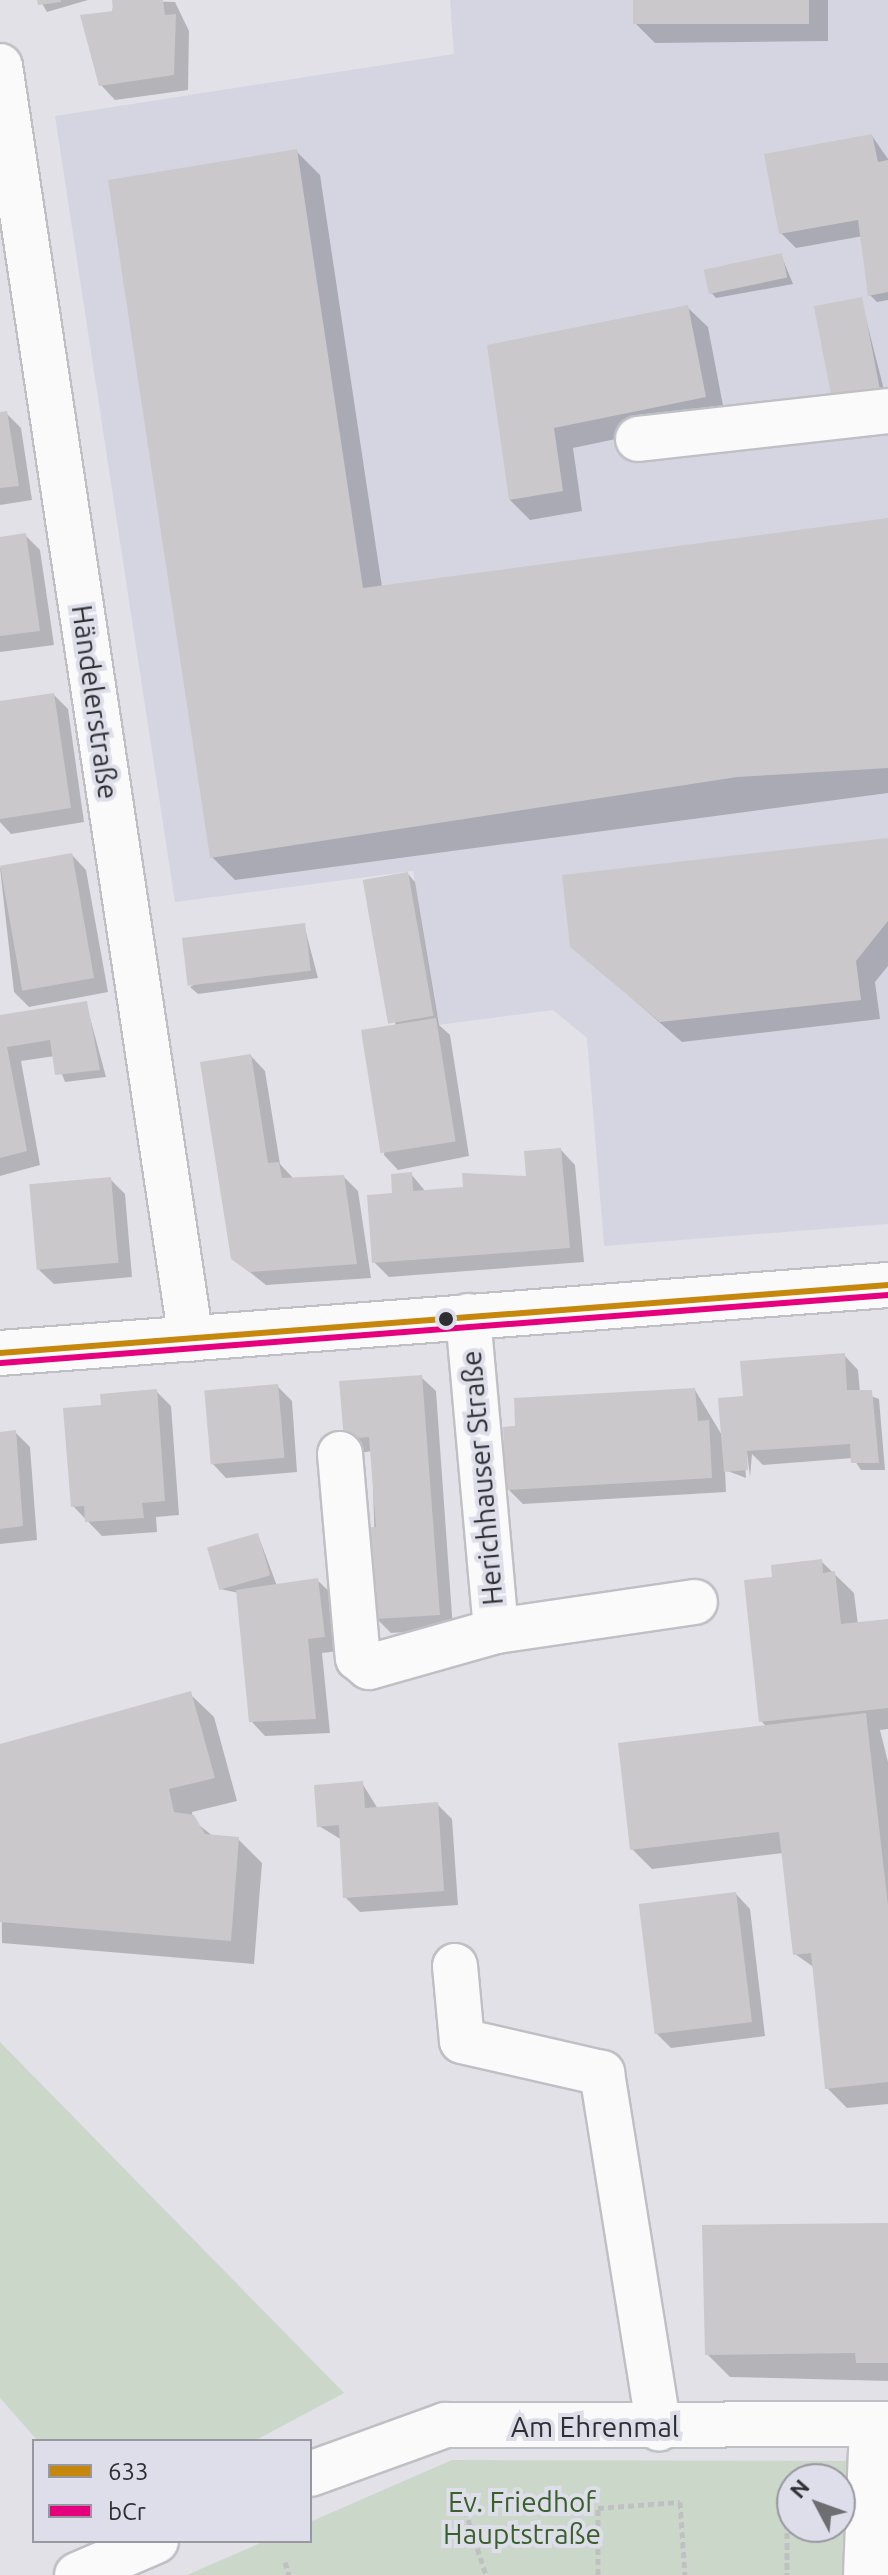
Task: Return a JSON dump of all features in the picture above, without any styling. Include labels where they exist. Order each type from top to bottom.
[{"type":"street","name":"Händelerstraße","points":[[0,66],[191,1339]]},
{"type":"street","points":[[638,439],[888,411]]},
{"type":"street","name":"Herichhauser Straße","points":[[0,1353],[888,1285]]},
{"type":"street","name":"Herichhauser Straße","points":[[468,1316],[496,1631],[695,1602]]},
{"type":"street","points":[[340,1454],[358,1658],[369,1667],[496,1631]]},
{"type":"street","points":[[455,1966],[462,2041],[602,2073],[659,2428]]},
{"type":"street","name":"Am Ehrenmal","points":[[312,2473],[445,2425],[659,2428],[880,2425]]},
{"type":"street","points":[[866,2575],[880,2425]]},
{"type":"street","points":[[77,2575],[151,2543]]},
{"type":"path","points":[[459,2491],[486,2575]]},
{"type":"path","points":[[598,2575],[598,2508],[680,2502],[685,2575]]},
{"type":"path","points":[[787,2543],[787,2575]]},
{"type":"path","points":[[285,2562],[289,2575]]},
{"type":"shaded area","points":[[450,0],[888,0],[888,1224],[604,1246],[587,1038],[553,1010],[438,1025],[413,871],[175,902],[55,116],[454,54]]},
{"type":"green space","points":[[0,2042],[344,2393],[258,2439],[36,2439],[0,2398]]},
{"type":"green space","name":"Ev. Friedhof Hauptstraße","points":[[452,2460],[854,2461],[776,2463],[776,2543],[856,2543],[856,2518],[858,2575],[187,2575],[260,2543],[312,2543],[312,2521]]},
{"type":"building","points":[[37,0],[61,0],[61,2],[38,5]]},
{"type":"building","points":[[112,0],[163,0],[165,15],[176,14],[174,75],[99,86],[80,15],[113,11]]},
{"type":"building","points":[[633,0],[809,0],[809,24],[633,24]]},
{"type":"building","points":[[872,134],[878,162],[888,160],[888,292],[868,296],[858,220],[779,234],[764,154]]},
{"type":"building","points":[[297,149],[363,588],[888,518],[888,768],[737,777],[210,858],[108,180]]},
{"type":"building","points":[[782,253],[787,277],[709,294],[704,270]]},
{"type":"building","points":[[862,297],[881,395],[833,405],[814,306]]},
{"type":"building","points":[[688,305],[706,397],[554,428],[563,491],[509,500],[487,345]]},
{"type":"building","points":[[7,411],[19,486],[0,488],[0,412]]},
{"type":"building","points":[[26,533],[40,631],[0,636],[0,537]]},
{"type":"building","points":[[54,693],[71,808],[0,819],[0,701]]},
{"type":"building","points":[[888,838],[888,921],[856,961],[861,1000],[660,1022],[570,947],[562,875]]},
{"type":"building","points":[[72,853],[94,978],[22,991],[0,866]]},
{"type":"building","points":[[408,872],[433,1016],[388,1024],[363,880]]},
{"type":"building","points":[[305,923],[311,971],[188,986],[182,938]]},
{"type":"building","points":[[87,1001],[100,1070],[55,1075],[50,1040],[7,1047],[27,1151],[0,1158],[0,1015]]},
{"type":"building","points":[[436,1018],[456,1141],[380,1153],[361,1030]]},
{"type":"building","points":[[251,1054],[268,1163],[279,1162],[282,1178],[344,1175],[357,1264],[249,1272],[231,1259],[200,1062]]},
{"type":"building","points":[[561,1148],[570,1248],[372,1263],[367,1195],[392,1193],[391,1174],[412,1172],[413,1191],[463,1187],[462,1173],[526,1176],[524,1151]]},
{"type":"building","points":[[111,1177],[118,1263],[37,1270],[29,1184]]},
{"type":"building","points":[[845,1353],[847,1390],[872,1390],[879,1463],[851,1463],[850,1444],[747,1451],[748,1470],[724,1472],[718,1398],[743,1396],[740,1361]]},
{"type":"building","points":[[422,1375],[440,1615],[375,1619],[353,1528],[376,1527],[369,1437],[344,1439],[339,1381]]},
{"type":"building","points":[[278,1384],[284,1458],[211,1464],[204,1390]]},
{"type":"building","points":[[695,1388],[698,1421],[709,1420],[712,1478],[506,1490],[503,1427],[515,1426],[514,1398]]},
{"type":"building","points":[[157,1389],[165,1501],[142,1503],[144,1518],[85,1522],[84,1506],[71,1507],[63,1408],[101,1405],[100,1394]]},
{"type":"building","points":[[16,1430],[23,1526],[0,1529],[0,1432]]},
{"type":"building","points":[[258,1533],[270,1575],[219,1590],[207,1548]]},
{"type":"building","points":[[822,1559],[823,1573],[835,1571],[841,1624],[888,1619],[888,1708],[759,1722],[744,1580],[772,1577],[771,1565]]},
{"type":"building","points":[[318,1578],[325,1637],[308,1639],[316,1719],[249,1722],[236,1590]]},
{"type":"building","points":[[191,1691],[215,1778],[169,1789],[174,1812],[194,1815],[205,1834],[239,1837],[231,1941],[0,1922],[0,1744]]},
{"type":"building","points":[[866,1713],[888,1905],[888,2082],[825,2089],[811,1953],[793,1955],[779,1832],[630,1850],[618,1743]]},
{"type":"building","points":[[363,1781],[365,1808],[438,1802],[444,1891],[343,1898],[339,1825],[317,1827],[314,1785]]},
{"type":"building","points":[[736,1892],[752,2022],[655,2034],[639,1904]]},
{"type":"building","points":[[888,2223],[888,2363],[856,2363],[855,2353],[705,2355],[702,2225]]},
{"type":"transit line","name":"633","points":[[0,1353],[888,1285]]},
{"type":"transit line","name":"bCr","points":[[1,1363],[888,1295]]}]
